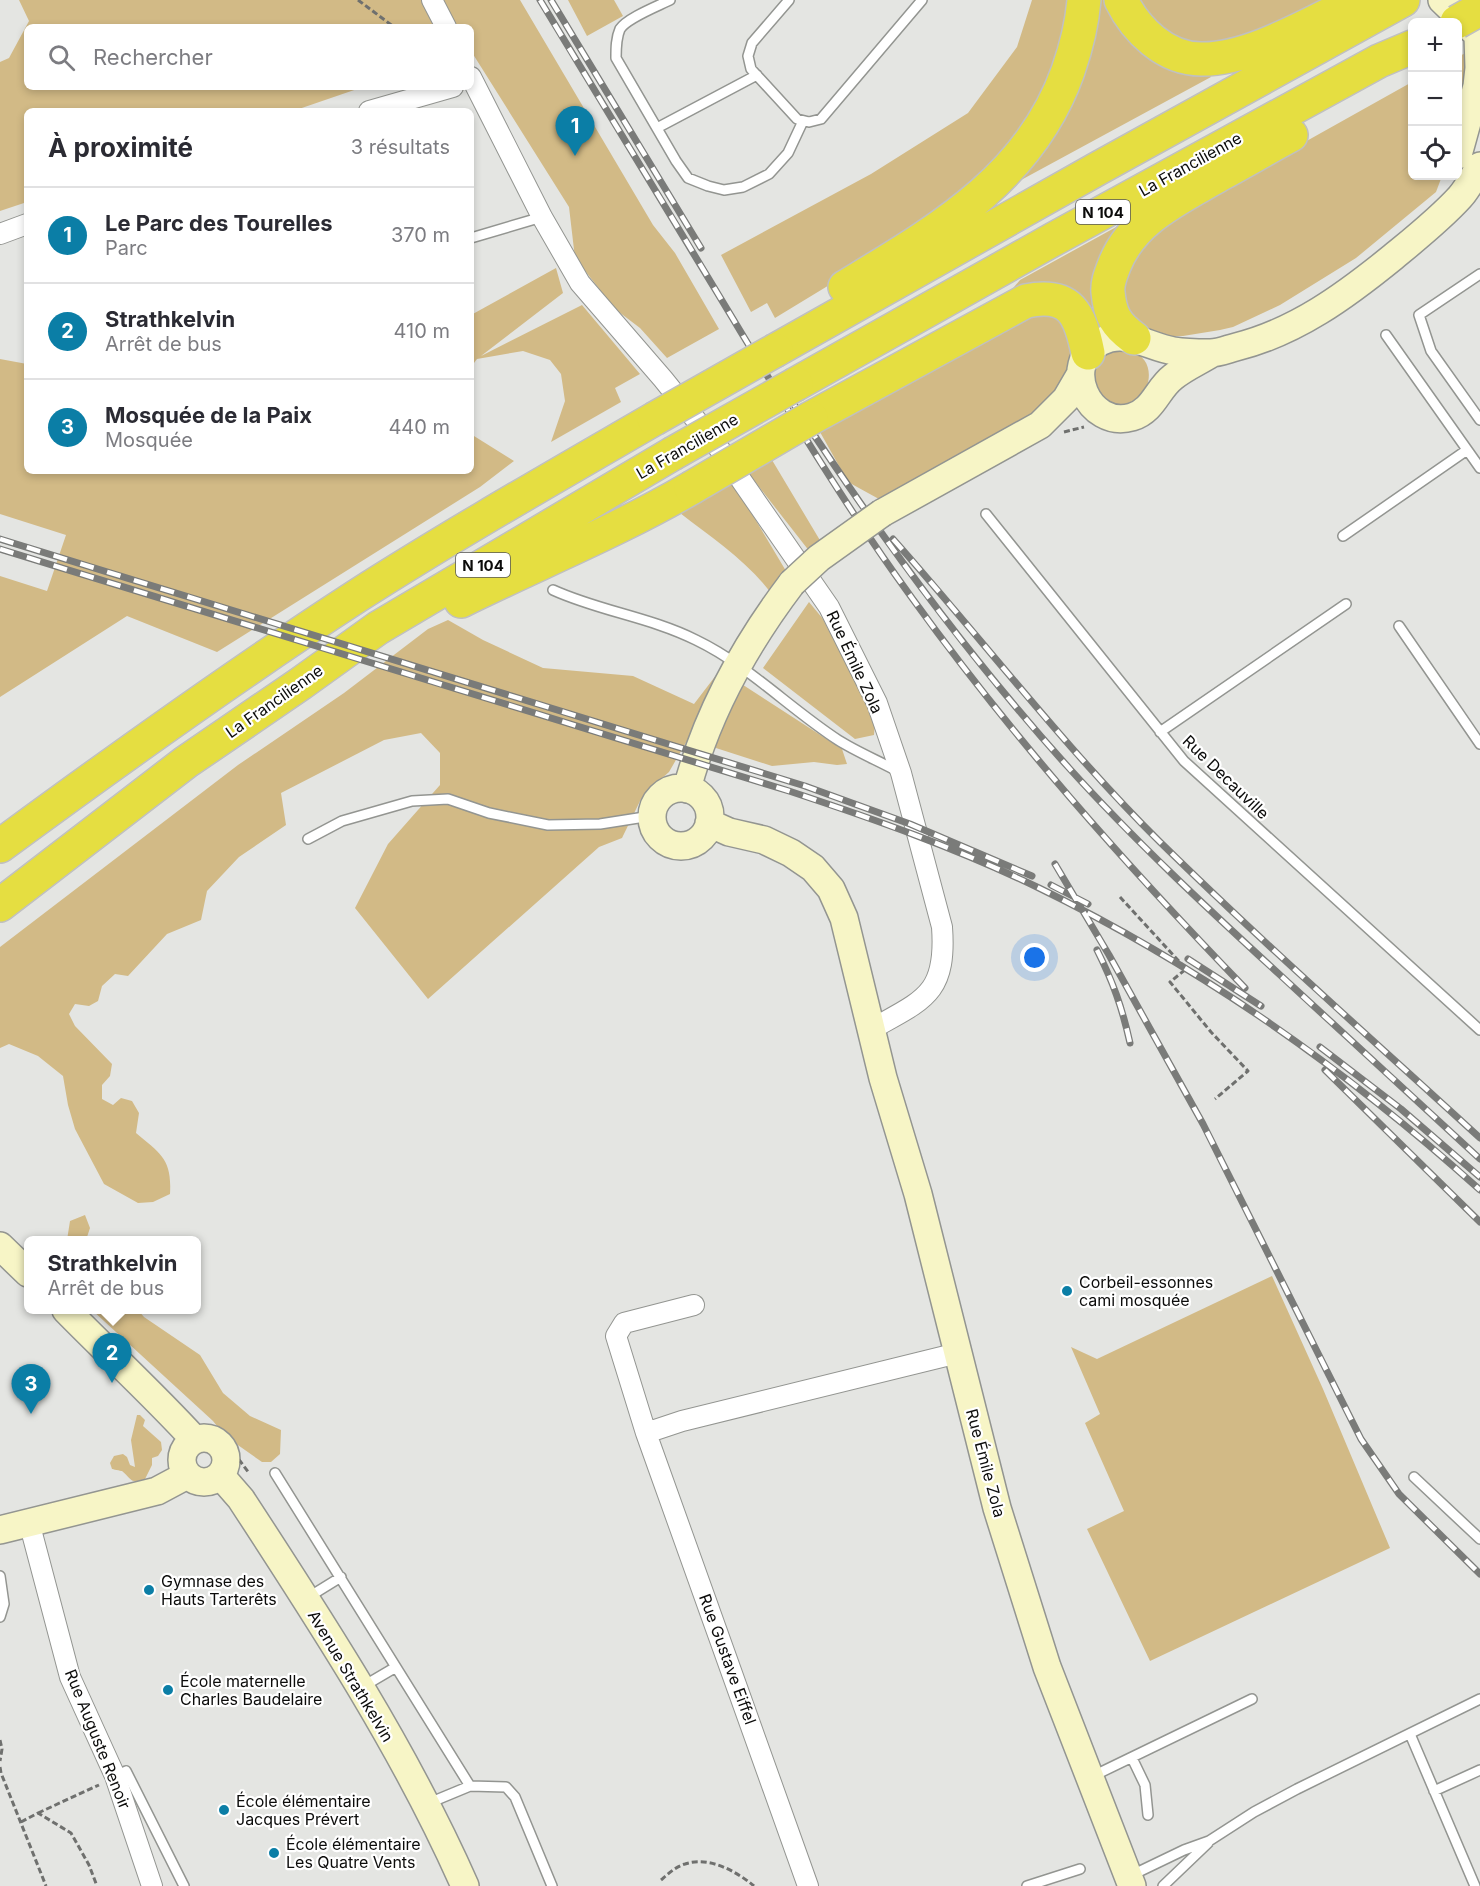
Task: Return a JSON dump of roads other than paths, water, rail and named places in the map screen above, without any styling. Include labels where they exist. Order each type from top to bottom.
[{"type":"highway","points":[[776,350],[800,315],[931,234],[991,188],[1014,163],[1039,131],[1059,95],[1078,37],[1084,0]]},
{"type":"highway","points":[[1121,0],[1139,29],[1158,45],[1180,56],[1201,60],[1228,56],[1260,47],[1382,4]]},
{"type":"highway","name":"N 104","points":[[0,846],[171,721],[357,596],[504,506],[1382,4]]},
{"type":"highway","name":"La Francilienne","points":[[0,905],[186,762],[378,628],[672,454],[796,384],[1190,164],[1379,61],[1408,50]]},
{"type":"highway","points":[[1140,341],[1120,327],[1113,314],[1108,288],[1116,259],[1124,244],[1136,230],[1158,210],[1381,82],[1408,53]]},
{"type":"highway","points":[[300,684],[516,574],[639,517],[811,418],[1026,301],[1051,298],[1071,309],[1082,326],[1084,364]]},
{"type":"street","points":[[432,0],[444,24]]},
{"type":"street","points":[[1442,0],[1474,27],[1479,68],[1477,86],[1462,141]]},
{"type":"street","name":"Rue Émile Zola","points":[[474,84],[542,217],[580,283],[721,451],[830,607],[877,704],[901,773],[942,927],[944,951],[940,971],[931,990],[915,1005],[870,1030]]},
{"type":"street","points":[[380,108],[442,90]]},
{"type":"street","points":[[1084,364],[1081,387],[1086,399],[1104,414],[1116,418],[1130,418],[1147,409],[1172,377],[1212,353],[1279,333],[1319,312],[1362,282],[1429,228],[1480,166]]},
{"type":"street","points":[[0,234],[24,225]]},
{"type":"street","points":[[687,789],[704,733],[737,666],[764,620],[792,583],[819,558],[882,513],[1040,425],[1066,399],[1097,344],[1109,338],[1121,336],[1173,351],[1212,353]]},
{"type":"street","points":[[1140,341],[1159,361],[1162,383],[1159,393]]},
{"type":"street","points":[[1040,425],[1081,416],[1104,414]]},
{"type":"street","points":[[677,788],[687,789],[701,796],[708,806],[709,823],[706,831],[697,841],[680,846],[669,844],[654,828],[651,816],[653,808],[667,791],[677,788]]},
{"type":"street","name":"Rue Émile Zola","points":[[709,823],[729,832],[764,840],[791,853],[813,868],[831,889],[844,918],[858,967],[870,1030],[915,1183],[1004,1531],[1047,1667],[1131,1881]]},
{"type":"street","points":[[0,1246],[24,1269]]},
{"type":"street","name":"Rue Gustave Eiffel","points":[[694,1305],[624,1323],[616,1336],[646,1432],[808,1886]]},
{"type":"street","points":[[70,1314],[164,1406],[195,1440]]},
{"type":"street","points":[[646,1432],[682,1421],[958,1353]]},
{"type":"street","points":[[211,1439],[218,1442],[224,1449],[227,1463],[220,1476],[207,1483],[193,1480],[187,1475],[182,1460],[183,1452],[195,1440],[211,1439]]},
{"type":"street","points":[[0,1530],[157,1491],[187,1475]]},
{"type":"street","name":"Avenue Strathkelvin","points":[[220,1476],[241,1499],[360,1688],[427,1804],[465,1886]]},
{"type":"street","name":"Rue Auguste Renoir","points":[[29,1522],[70,1677],[115,1776],[152,1886]]},
{"type":"lane","points":[[670,0],[625,23],[620,30],[616,44],[616,58],[688,178],[724,190],[743,188],[769,174],[788,153],[804,121]]},
{"type":"lane","points":[[789,0],[752,43],[748,56],[751,69],[796,120],[809,122],[821,119],[922,0]]},
{"type":"lane","points":[[657,128],[757,75]]},
{"type":"lane","points":[[474,237],[542,217]]},
{"type":"lane","points":[[1480,274],[1419,315],[1431,351],[1480,420]]},
{"type":"lane","points":[[1386,335],[1480,468]]},
{"type":"lane","points":[[1343,536],[1467,450]]},
{"type":"lane","name":"Rue Decauville","points":[[986,514],[1184,761],[1480,1030]]},
{"type":"lane","points":[[553,590],[579,602],[629,614],[671,629],[724,655],[838,740],[901,773]]},
{"type":"lane","points":[[1160,732],[1346,604]]},
{"type":"lane","points":[[1399,626],[1480,744]]},
{"type":"lane","points":[[308,839],[342,821],[412,801],[448,799],[489,813],[548,825],[600,824],[651,816]]},
{"type":"lane","points":[[274,1473],[470,1786]]},
{"type":"lane","points":[[1414,1477],[1480,1539]]},
{"type":"lane","points":[[0,1576],[4,1604],[0,1617]]},
{"type":"lane","points":[[305,1599],[341,1577]]},
{"type":"lane","points":[[360,1688],[396,1667]]},
{"type":"lane","points":[[1089,1778],[1252,1699]]},
{"type":"lane","points":[[1163,1886],[1209,1841],[1254,1812],[1480,1699]]},
{"type":"lane","points":[[1410,1734],[1475,1886]]},
{"type":"lane","points":[[1132,1758],[1145,1785],[1148,1815]]},
{"type":"lane","points":[[1434,1791],[1480,1770]]},
{"type":"lane","points":[[115,1776],[126,1771],[184,1886]]},
{"type":"lane","points":[[427,1804],[470,1786],[506,1787],[515,1797],[552,1886]]},
{"type":"lane","points":[[1131,1881],[1184,1850],[1209,1841]]},
{"type":"lane","points":[[1027,1886],[1080,1869]]},
{"type":"railway","points":[[540,0],[813,450],[886,562],[950,650],[1071,799],[1245,988]]},
{"type":"railway","points":[[551,0],[701,248]]},
{"type":"railway","points":[[793,403],[857,498],[924,591],[994,681],[1069,768],[1145,848],[1198,899],[1480,1159]]},
{"type":"railway","points":[[0,539],[805,786],[910,824],[1032,876]]},
{"type":"railway","points":[[893,539],[1090,769],[1160,842],[1279,955],[1480,1138]]},
{"type":"railway","points":[[0,549],[789,791],[978,860],[1099,919],[1215,987],[1325,1063],[1378,1103],[1480,1190]]},
{"type":"railway","points":[[1055,864],[1109,955],[1203,1124],[1361,1439],[1399,1494],[1480,1574]]},
{"type":"railway","points":[[1051,885],[1088,904]]},
{"type":"railway","points":[[1097,950],[1116,995],[1130,1043]]},
{"type":"railway","points":[[1188,959],[1261,1006]]},
{"type":"railway","points":[[1320,1047],[1401,1109],[1480,1177]]},
{"type":"railway","points":[[1325,1070],[1480,1222]]},
{"type":"place","name":"Le Parc des Tourelles","points":[[575,156]]},
{"type":"place","name":"Corbeil-essonnes cami mosquée","points":[[1067,1291]]},
{"type":"place","name":"Strathkelvin","points":[[112,1383]]},
{"type":"place","name":"Mosquée de la Paix","points":[[31,1414]]},
{"type":"place","name":"Gymnase des Hauts Tarterêts","points":[[149,1590]]},
{"type":"place","name":"École maternelle Charles Baudelaire","points":[[168,1690]]},
{"type":"place","name":"École élémentaire Jacques Prévert","points":[[224,1810]]},
{"type":"place","name":"École élémentaire Les Quatre Vents","points":[[274,1853]]}]
